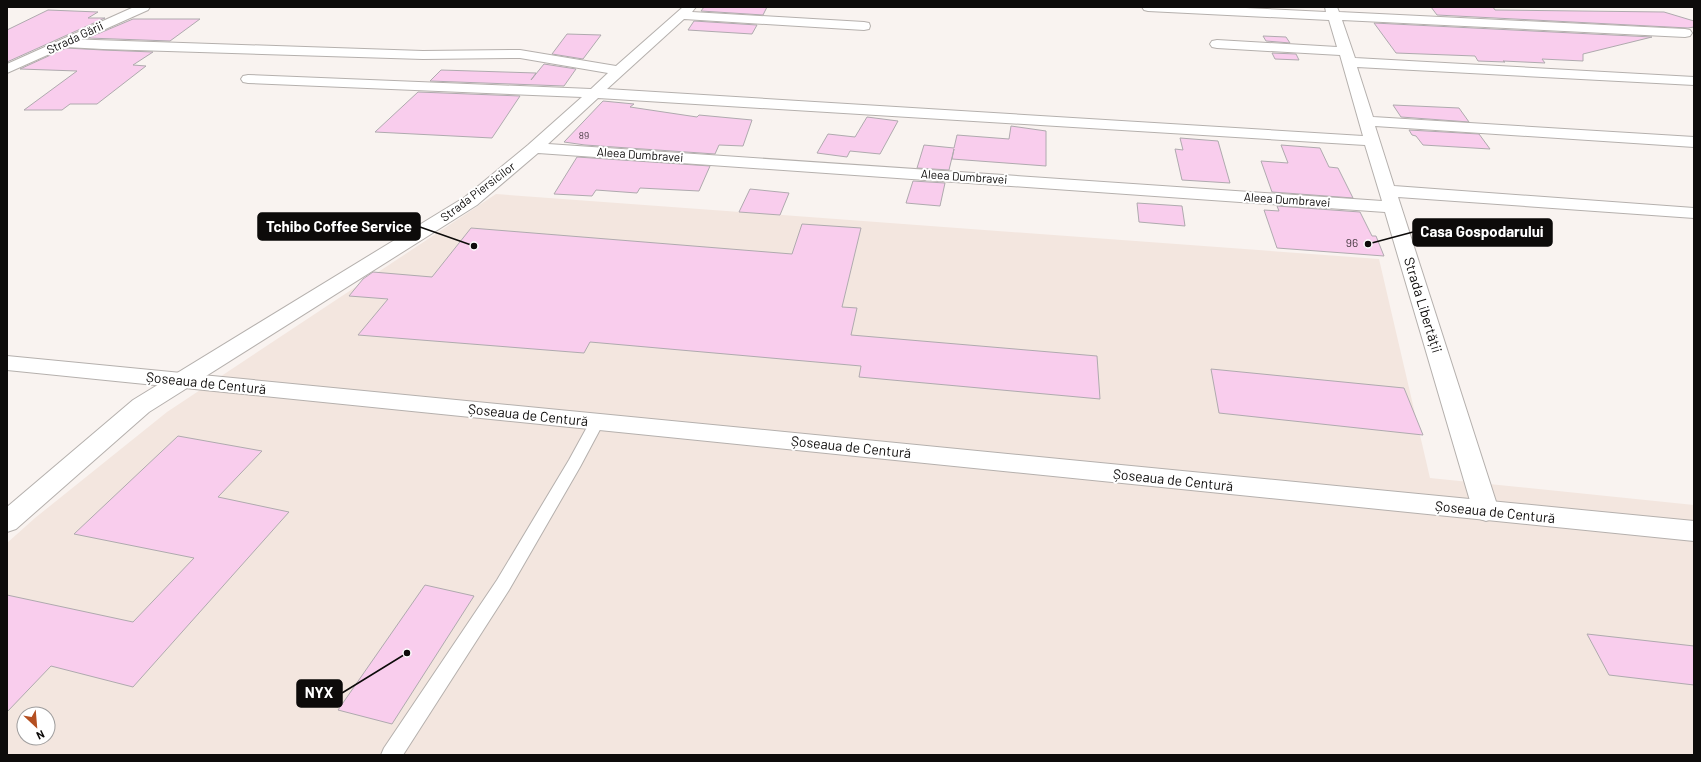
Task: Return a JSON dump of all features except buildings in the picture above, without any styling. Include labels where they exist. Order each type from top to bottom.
[{"type":"street","name":"Strada Gării","points":[[7,70],[144,7]]},
{"type":"street","points":[[1148,7],[1332,12],[1685,33]]},
{"type":"street","points":[[685,11],[864,26]]},
{"type":"street","name":"Strada Piersicilor","points":[[7,522],[141,406],[446,217],[495,182],[685,11]]},
{"type":"street","name":"Strada Libertății","points":[[1332,12],[1367,121],[1486,511]]},
{"type":"street","points":[[66,43],[103,46],[423,55],[520,54],[618,70]]},
{"type":"street","points":[[1217,44],[1347,57],[1694,81]]},
{"type":"street","points":[[248,79],[593,93],[1372,141]]},
{"type":"street","points":[[1367,121],[1694,142]]},
{"type":"street","name":"Aleea Dumbravei","points":[[534,148],[1390,199],[1694,213]]},
{"type":"street","name":"Șoseaua de Centură","points":[[7,363],[1694,532]]},
{"type":"lane","points":[[391,755],[503,585],[575,463],[597,422]]},
{"type":"shaded area","points":[[496,194],[1379,259],[1430,478],[1694,505],[1694,755],[7,755],[7,543],[35,518],[167,412]]},
{"type":"place","name":"Casa Gospodarului","points":[[1368,244]]},
{"type":"place","name":"Tchibo Coffee Service","points":[[474,246]]},
{"type":"place","name":"NYX","points":[[407,653]]}]
